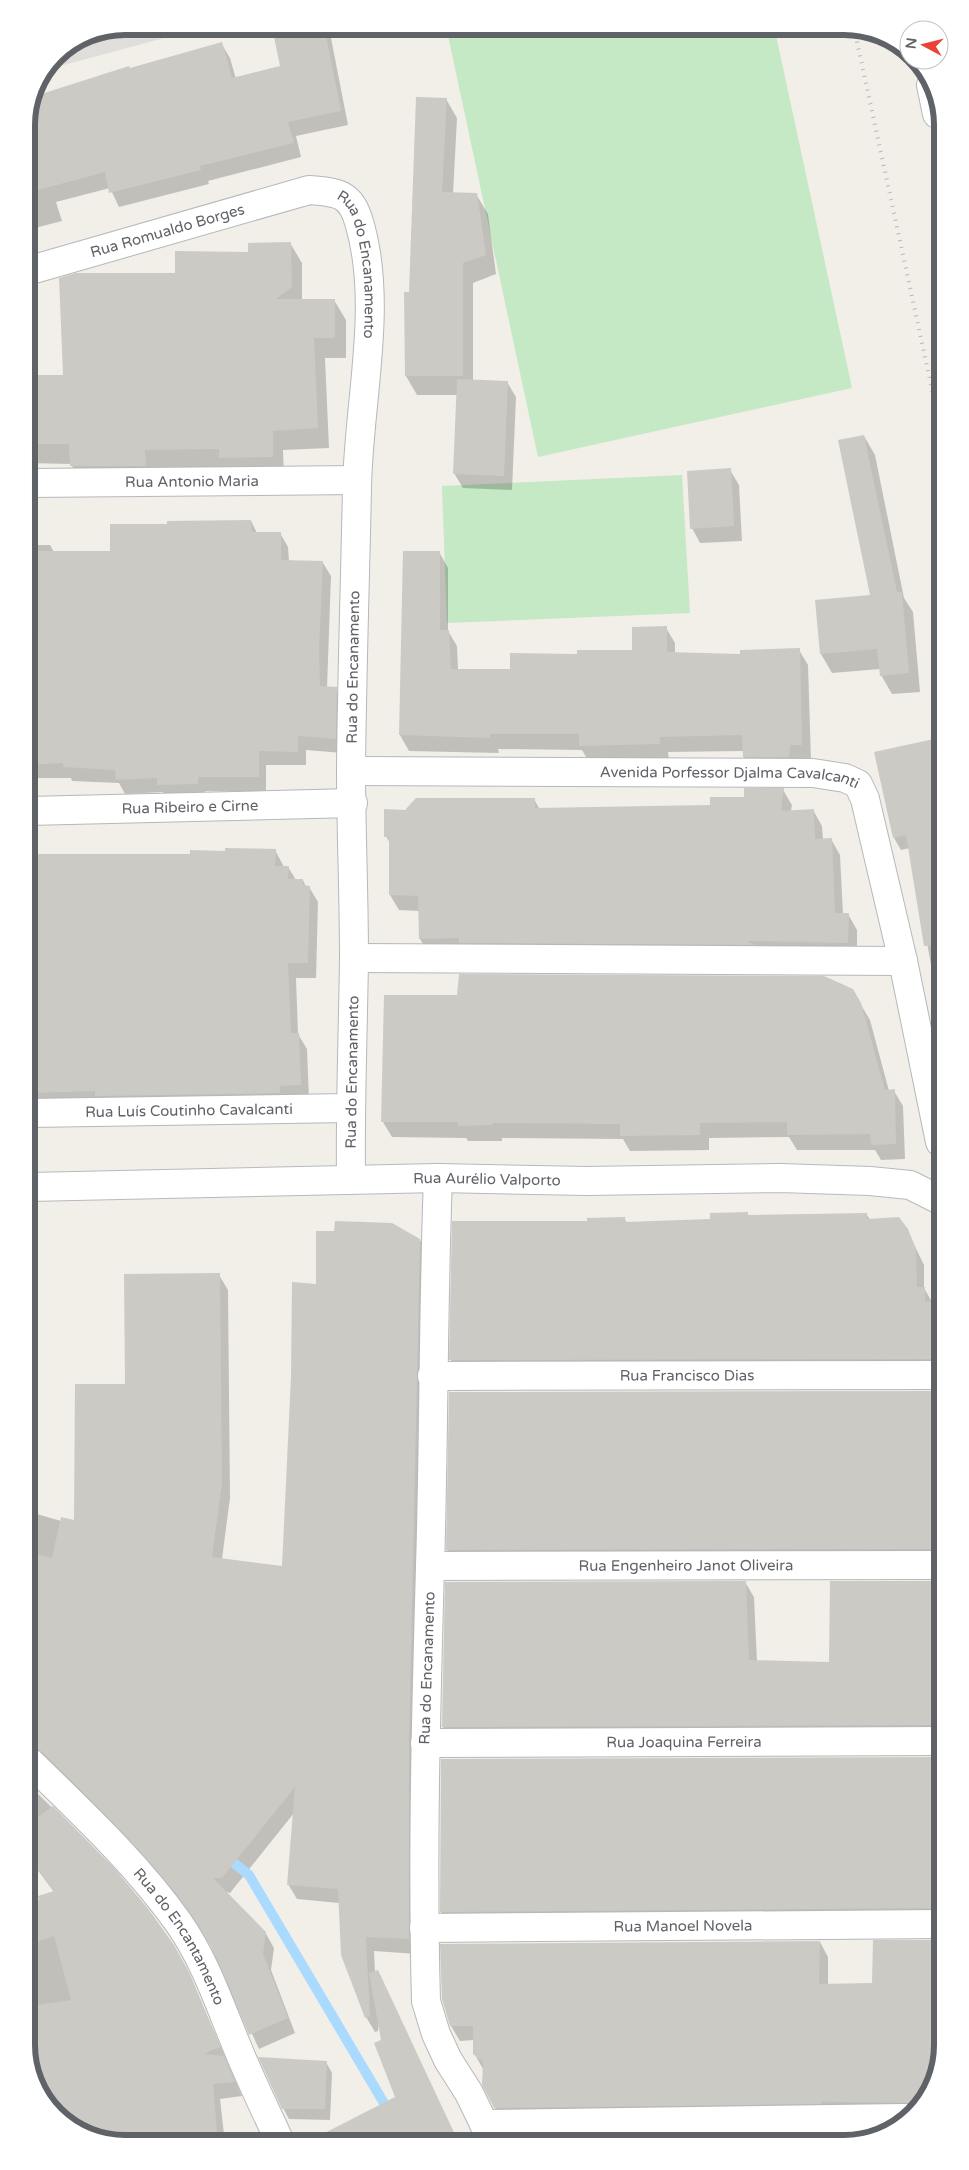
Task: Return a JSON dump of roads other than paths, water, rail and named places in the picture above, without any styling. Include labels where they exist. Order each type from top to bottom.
[{"type":"street","name":"Rua Romualdo Borges","points":[[35,269],[309,190]]},
{"type":"street","name":"Rua do Encanamento","points":[[309,190],[327,191],[352,202],[360,223],[367,264],[369,316],[357,480],[351,771],[354,958],[350,1108],[351,1180]]},
{"type":"street","name":"Rua Antonio Maria","points":[[35,483],[357,480]]},
{"type":"street","name":"Avenida Porfessor Djalma Cavalcanti","points":[[351,771],[812,772],[845,778],[858,784],[866,799],[903,962],[934,1113]]},
{"type":"street","name":"Rua Ribeiro e Cirne","points":[[35,811],[353,804]]},
{"type":"street","points":[[354,958],[903,962]]},
{"type":"street","name":"Rua Luís Coutinho Cavalcanti","points":[[35,1113],[350,1108]]},
{"type":"street","name":"Rua do Encanamento","points":[[438,1178],[425,1743],[424,1928],[426,2001],[444,2052],[490,2132]]},
{"type":"street","name":"Rua Aurélio Valporto","points":[[35,1187],[438,1178],[587,1181],[832,1179],[910,1186],[934,1197]]},
{"type":"street","name":"Rua Francisco Dias","points":[[432,1376],[934,1375]]},
{"type":"street","name":"Rua Engenheiro Janot Oliveira","points":[[430,1566],[934,1565]]},
{"type":"street","name":"Rua Joaquina Ferreira","points":[[425,1743],[934,1741]]},
{"type":"street","name":"Rua do Encantamento","points":[[35,1767],[136,1870],[178,1923],[209,1977],[238,2051],[277,2135]]},
{"type":"street","name":"Rua Manoel Novela","points":[[424,1928],[934,1924]]},
{"type":"street","points":[[490,2132],[896,2118]]},
{"type":"waterway","points":[[224,1855],[249,1875],[391,2115]]},
{"type":"railway","points":[[856,36],[934,398]]}]
